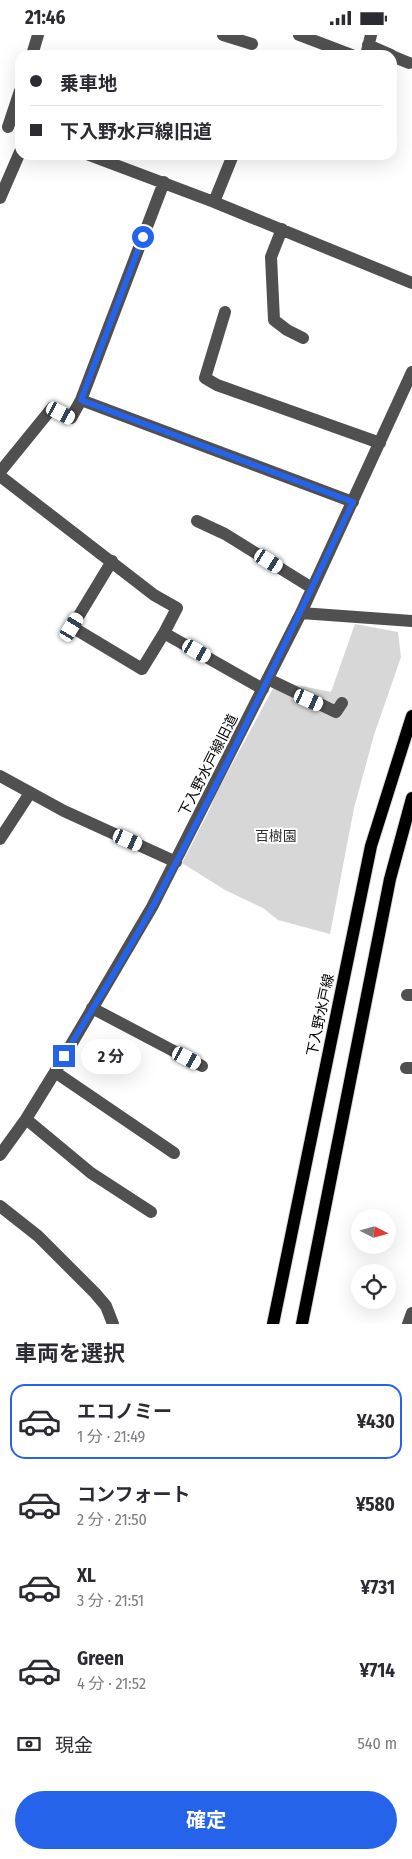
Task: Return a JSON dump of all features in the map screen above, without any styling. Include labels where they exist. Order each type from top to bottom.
[{"type":"main road","name":"下入野水戸線","points":[[273,1324],[371,846],[412,716]]},
{"type":"main road","points":[[302,1324],[390,879],[412,798]]},
{"type":"street","points":[[34,50],[38,35]]},
{"type":"street","points":[[223,35],[252,45]]},
{"type":"street","points":[[299,35],[339,50]]},
{"type":"street","points":[[369,45],[380,50]]},
{"type":"street","points":[[397,57],[409,63]]},
{"type":"street","points":[[9,127],[15,107]]},
{"type":"street","points":[[0,198],[17,160]]},
{"type":"street","points":[[103,160],[164,182],[412,283]]},
{"type":"street","points":[[214,202],[232,160]]},
{"type":"street","points":[[0,472],[52,407],[71,418],[81,400],[164,182]]},
{"type":"street","points":[[282,229],[271,257],[274,320],[287,330],[303,338]]},
{"type":"street","points":[[225,312],[204,377],[217,385],[380,443]]},
{"type":"street","name":"下入野水戸線旧道","points":[[0,1155],[26,1119],[55,1072],[152,907],[176,862],[301,613],[412,372]]},
{"type":"street","points":[[81,400],[353,502]]},
{"type":"street","points":[[0,476],[112,561],[154,595],[177,608],[142,669],[72,627],[112,561]]},
{"type":"street","points":[[197,521],[225,533],[312,588]]},
{"type":"street","points":[[301,613],[412,621]]},
{"type":"street","points":[[164,633],[266,684],[336,712],[342,703]]},
{"type":"street","points":[[0,776],[64,811],[176,862]]},
{"type":"street","points":[[0,839],[30,793]]},
{"type":"street","points":[[92,1008],[202,1066]]},
{"type":"street","points":[[55,1072],[174,1153]]},
{"type":"street","points":[[26,1119],[91,1173],[151,1212]]},
{"type":"street","points":[[0,1206],[38,1236],[95,1293],[106,1307],[113,1324]]},
{"type":"street","points":[[408,1324],[412,1313]]},
{"type":"green space","name":"百樹園","points":[[355,624],[398,632],[401,657],[374,735],[354,808],[330,934],[278,920],[263,908],[225,890],[182,863],[216,794],[277,681],[331,692]]},
{"type":"route","points":[[64,1056],[152,907],[176,862],[301,613],[353,502],[81,400],[143,237]]}]
